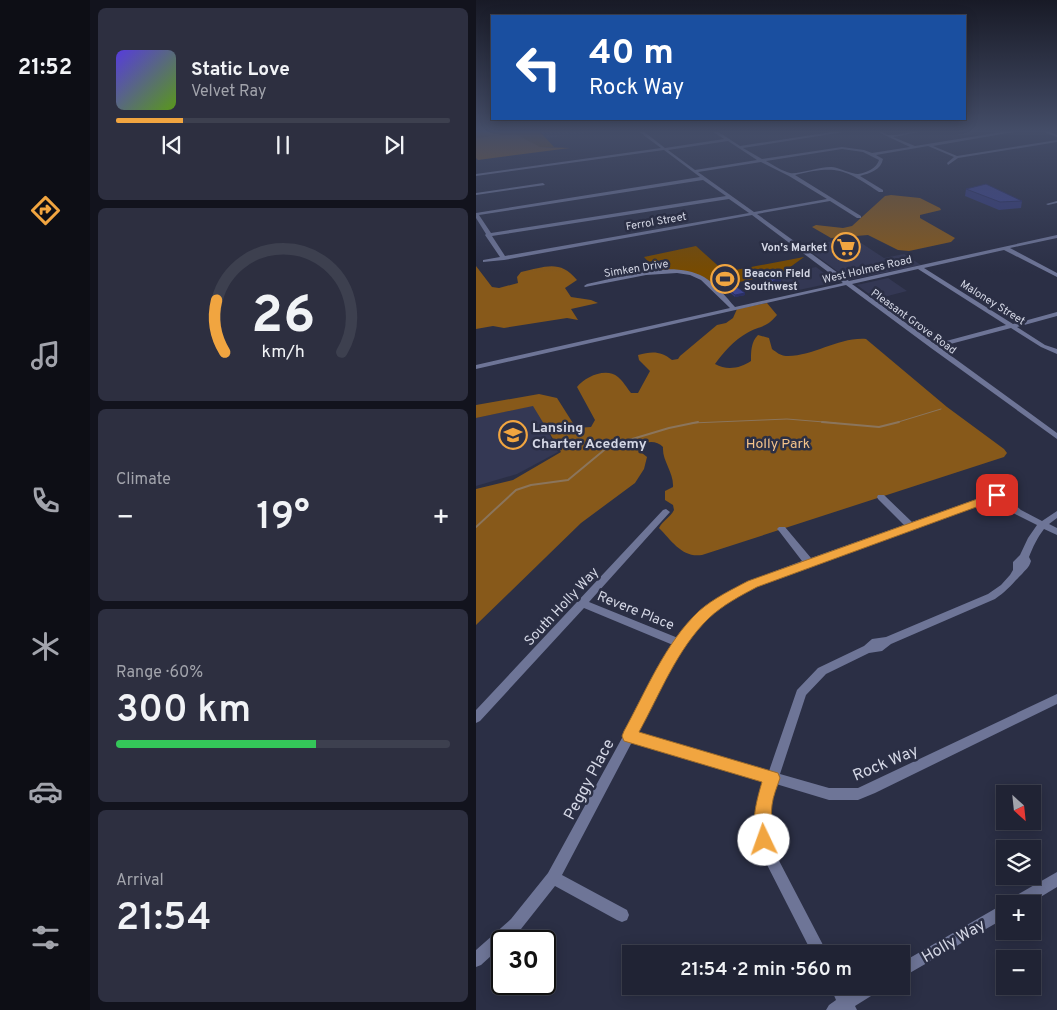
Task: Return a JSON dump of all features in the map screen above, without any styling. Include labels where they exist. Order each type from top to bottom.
[{"type":"street","points":[[504,258],[476,214],[704,178]]},
{"type":"street","name":"Pleasant Grove Road","points":[[705,178],[846,284],[1057,437]]},
{"type":"street","points":[[796,178],[859,217]]},
{"type":"street","points":[[859,178],[881,191]]},
{"type":"street","points":[[476,194],[543,184]]},
{"type":"street","points":[[488,235],[730,197]]},
{"type":"street","name":"Ferrol Street","points":[[486,261],[830,200]]},
{"type":"street","points":[[1048,204],[1057,202]]},
{"type":"street","name":"West Holmes Road","points":[[476,366],[1057,236]]},
{"type":"street","points":[[1006,248],[1057,275]]},
{"type":"street","name":"Maloney Street","points":[[919,267],[1057,352]]},
{"type":"street","name":"Simken Drive","points":[[588,286],[656,272],[684,272],[704,280],[734,308]]},
{"type":"street","points":[[933,347],[1057,314]]},
{"type":"street","points":[[987,486],[1018,512],[1057,532]]},
{"type":"street","name":"Peggy Place","points":[[476,960],[516,924],[553,878],[680,642],[704,615],[724,600],[763,579],[997,495]]},
{"type":"street","points":[[881,496],[910,526]]},
{"type":"street","name":"South Holly Way","points":[[476,718],[666,512]]},
{"type":"street","points":[[816,945],[777,872],[764,840],[762,824],[764,803],[801,693],[810,681],[834,663],[868,649],[875,650],[884,646],[887,641],[988,598],[1002,590],[1018,570],[1024,567],[1026,561],[1024,557],[1030,539],[1041,524],[1057,514]]},
{"type":"street","points":[[782,529],[809,563]]},
{"type":"street","name":"Revere Place","points":[[582,603],[680,642]]},
{"type":"street","name":"Rock Way","points":[[629,736],[829,794],[858,794],[1057,699]]},
{"type":"street","points":[[553,878],[622,916]]},
{"type":"street","points":[[1030,895],[1057,879]]},
{"type":"street","name":"Holly Way","points":[[910,966],[996,915]]},
{"type":"street","points":[[839,995],[843,1008],[861,995]]},
{"type":"shaded area","points":[[852,237],[884,258],[904,254],[921,265],[849,280],[805,247]]},
{"type":"shaded area","points":[[696,246],[725,272],[804,257],[782,273],[716,287],[695,274],[657,271],[644,257]]},
{"type":"shaded area","points":[[816,267],[836,282],[794,291],[775,275]]},
{"type":"shaded area","points":[[888,278],[907,291],[876,299],[857,285]]},
{"type":"shaded area","name":"Lansing Charter Acedemy","points":[[535,405],[558,452],[517,474],[476,486],[476,418]]},
{"type":"green space","points":[[885,196],[920,198],[940,208],[941,210],[920,215],[920,218],[955,238],[951,242],[909,251],[898,250],[868,235],[831,238],[812,227],[816,225],[843,228],[852,226]]},
{"type":"green space","points":[[476,266],[492,287],[499,288],[518,283],[517,277],[521,272],[552,266],[558,267],[571,273],[577,280],[565,288],[571,297],[598,303],[571,309],[578,320],[567,318],[504,328],[493,326],[476,329]]},
{"type":"green space","name":"Holly Park","points":[[767,303],[777,315],[766,325],[738,339],[715,364],[734,368],[751,361],[751,350],[758,335],[769,338],[772,349],[780,355],[786,356],[806,353],[845,341],[866,339],[947,407],[1007,453],[1004,457],[702,555],[695,555],[678,548],[659,528],[674,510],[673,505],[665,500],[665,491],[673,487],[673,482],[664,457],[663,447],[649,442],[641,447],[642,453],[647,457],[644,469],[635,483],[581,523],[476,625],[476,489],[513,480],[561,452],[533,406],[476,418],[476,405],[539,394],[557,398],[576,428],[591,427],[595,420],[577,387],[585,380],[596,374],[613,374],[620,379],[631,393],[638,393],[650,371],[639,360],[638,355],[656,353],[672,360],[678,359],[717,325],[726,323],[733,318],[737,309]]},
{"type":"building","points":[[986,184],[1022,201],[1000,202],[966,189]]},
{"type":"building","points":[[852,268],[858,273],[845,273],[841,270]]},
{"type":"building","points":[[774,273],[781,275],[772,282],[765,281]]},
{"type":"building","points":[[737,287],[745,293],[735,295],[728,289]]},
{"type":"waterway","points":[[895,423],[941,409]]},
{"type":"waterway","points":[[693,423],[787,419],[836,423]]},
{"type":"waterway","points":[[693,423],[698,422]]},
{"type":"waterway","points":[[822,422],[879,427],[895,423]]},
{"type":"waterway","points":[[895,423],[899,422]]},
{"type":"waterway","points":[[476,527],[516,490],[531,485],[568,480],[609,446],[669,428],[693,423]]},
{"type":"place","name":"Von's Market","points":[[846,247]]},
{"type":"place","name":"Beacon Field Southwest","points":[[725,279]]},
{"type":"place","name":"Lansing Charter Acedemy","points":[[513,435]]},
{"type":"route","points":[[764,840],[762,824],[764,803],[772,778],[629,736],[680,642],[704,615],[724,600],[752,584],[997,495]]}]
